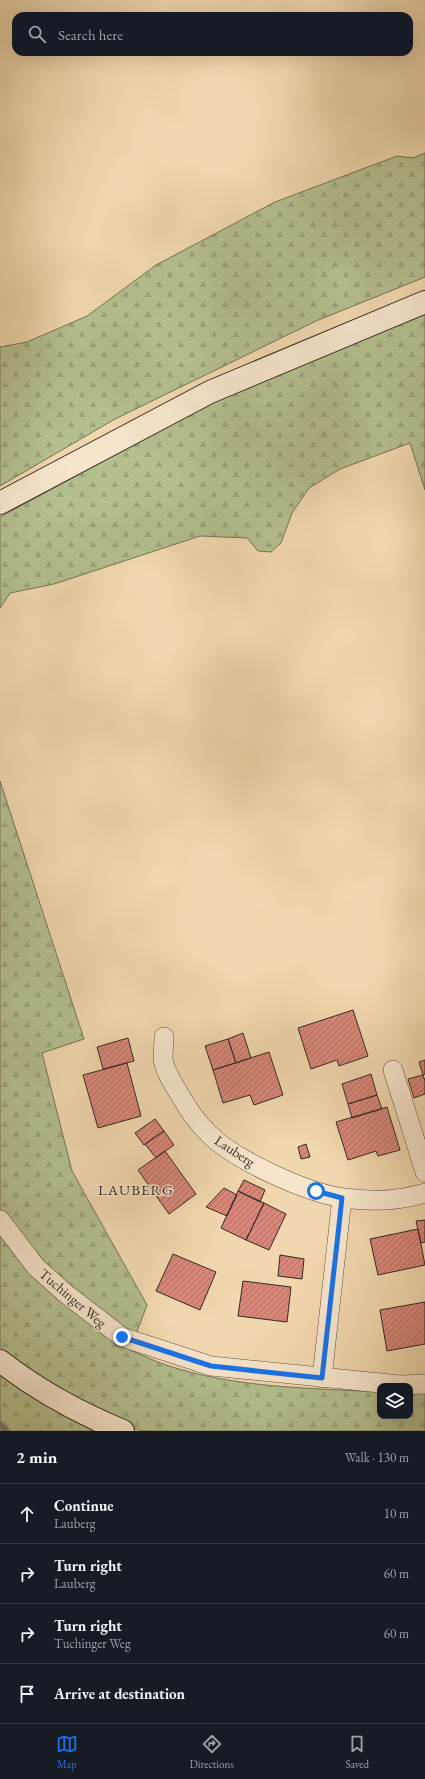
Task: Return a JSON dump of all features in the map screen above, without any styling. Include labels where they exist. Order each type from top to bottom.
[{"type":"main road","points":[[0,503],[210,392],[425,302]]},
{"type":"main road","points":[[0,1361],[45,1393],[77,1410],[123,1431]]},
{"type":"street","name":"Lauberg","points":[[164,1037],[163,1060],[173,1083],[186,1105],[208,1133],[231,1153],[268,1171],[316,1191],[342,1198],[389,1200],[408,1198],[425,1193]]},
{"type":"street","points":[[393,1070],[425,1172]]},
{"type":"street","points":[[322,1378],[342,1198]]},
{"type":"street","name":"Tuchinger Weg","points":[[0,1220],[36,1266],[65,1293],[122,1337],[211,1366],[400,1385],[425,1384]]},
{"type":"green space","points":[[425,153],[425,277],[316,321],[115,419],[0,486],[0,347],[27,342],[87,316],[156,265],[275,202],[397,156],[413,158]]},
{"type":"green space","points":[[425,312],[425,490],[410,443],[340,469],[309,488],[292,513],[281,543],[271,552],[258,551],[247,538],[200,536],[54,584],[10,593],[0,608],[0,517],[214,401]]},
{"type":"green space","points":[[0,781],[84,1039],[42,1053],[72,1171],[147,1305],[130,1350],[152,1360],[192,1373],[245,1383],[299,1388],[377,1392],[377,1419],[413,1419],[413,1393],[425,1393],[425,1431],[141,1431],[72,1403],[0,1347]]},
{"type":"green space","points":[[0,1366],[109,1431],[0,1431]]},
{"type":"building","points":[[353,1010],[368,1056],[339,1066],[337,1060],[311,1069],[298,1028]]},
{"type":"building","points":[[243,1033],[251,1058],[236,1063],[228,1039]]},
{"type":"building","points":[[128,1038],[134,1061],[103,1069],[97,1047]]},
{"type":"building","points":[[228,1039],[236,1063],[213,1070],[205,1046]]},
{"type":"building","points":[[269,1052],[283,1095],[254,1105],[250,1095],[223,1103],[213,1070]]},
{"type":"building","points":[[425,1060],[425,1074],[423,1075],[419,1062]]},
{"type":"building","points":[[127,1063],[141,1116],[98,1128],[83,1075]]},
{"type":"building","points":[[371,1074],[377,1095],[348,1104],[342,1084]]},
{"type":"building","points":[[423,1075],[425,1081],[425,1094],[414,1098],[408,1079]]},
{"type":"building","points":[[377,1095],[382,1109],[352,1118],[348,1104]]},
{"type":"building","points":[[387,1107],[400,1150],[378,1156],[376,1151],[348,1160],[336,1122]]},
{"type":"building","points":[[155,1119],[164,1131],[144,1145],[135,1133]]},
{"type":"building","points":[[164,1131],[174,1145],[156,1158],[145,1144]]},
{"type":"building","points":[[306,1144],[310,1157],[301,1159],[298,1147]]},
{"type":"building","points":[[165,1151],[196,1194],[169,1214],[138,1170]]},
{"type":"building","points":[[244,1180],[265,1190],[260,1202],[238,1191]]},
{"type":"building","points":[[224,1188],[237,1195],[227,1216],[206,1207]]},
{"type":"building","points":[[238,1191],[264,1203],[246,1240],[221,1228]]},
{"type":"building","points":[[264,1203],[286,1214],[269,1250],[246,1240]]},
{"type":"building","points":[[425,1220],[425,1242],[421,1243],[416,1221]]},
{"type":"building","points":[[418,1229],[425,1265],[378,1275],[370,1239]]},
{"type":"building","points":[[173,1254],[216,1272],[200,1310],[156,1291]]},
{"type":"building","points":[[280,1255],[304,1259],[302,1279],[278,1276]]},
{"type":"building","points":[[243,1281],[291,1287],[287,1322],[238,1316]]},
{"type":"building","points":[[425,1302],[425,1344],[387,1351],[380,1310]]},
{"type":"waterway","points":[[0,1424],[7,1431]]},
{"type":"district","name":"LAUBERG","points":[[136,1189]]},
{"type":"route","points":[[122,1337],[211,1366],[322,1378],[342,1198],[316,1191]]}]
